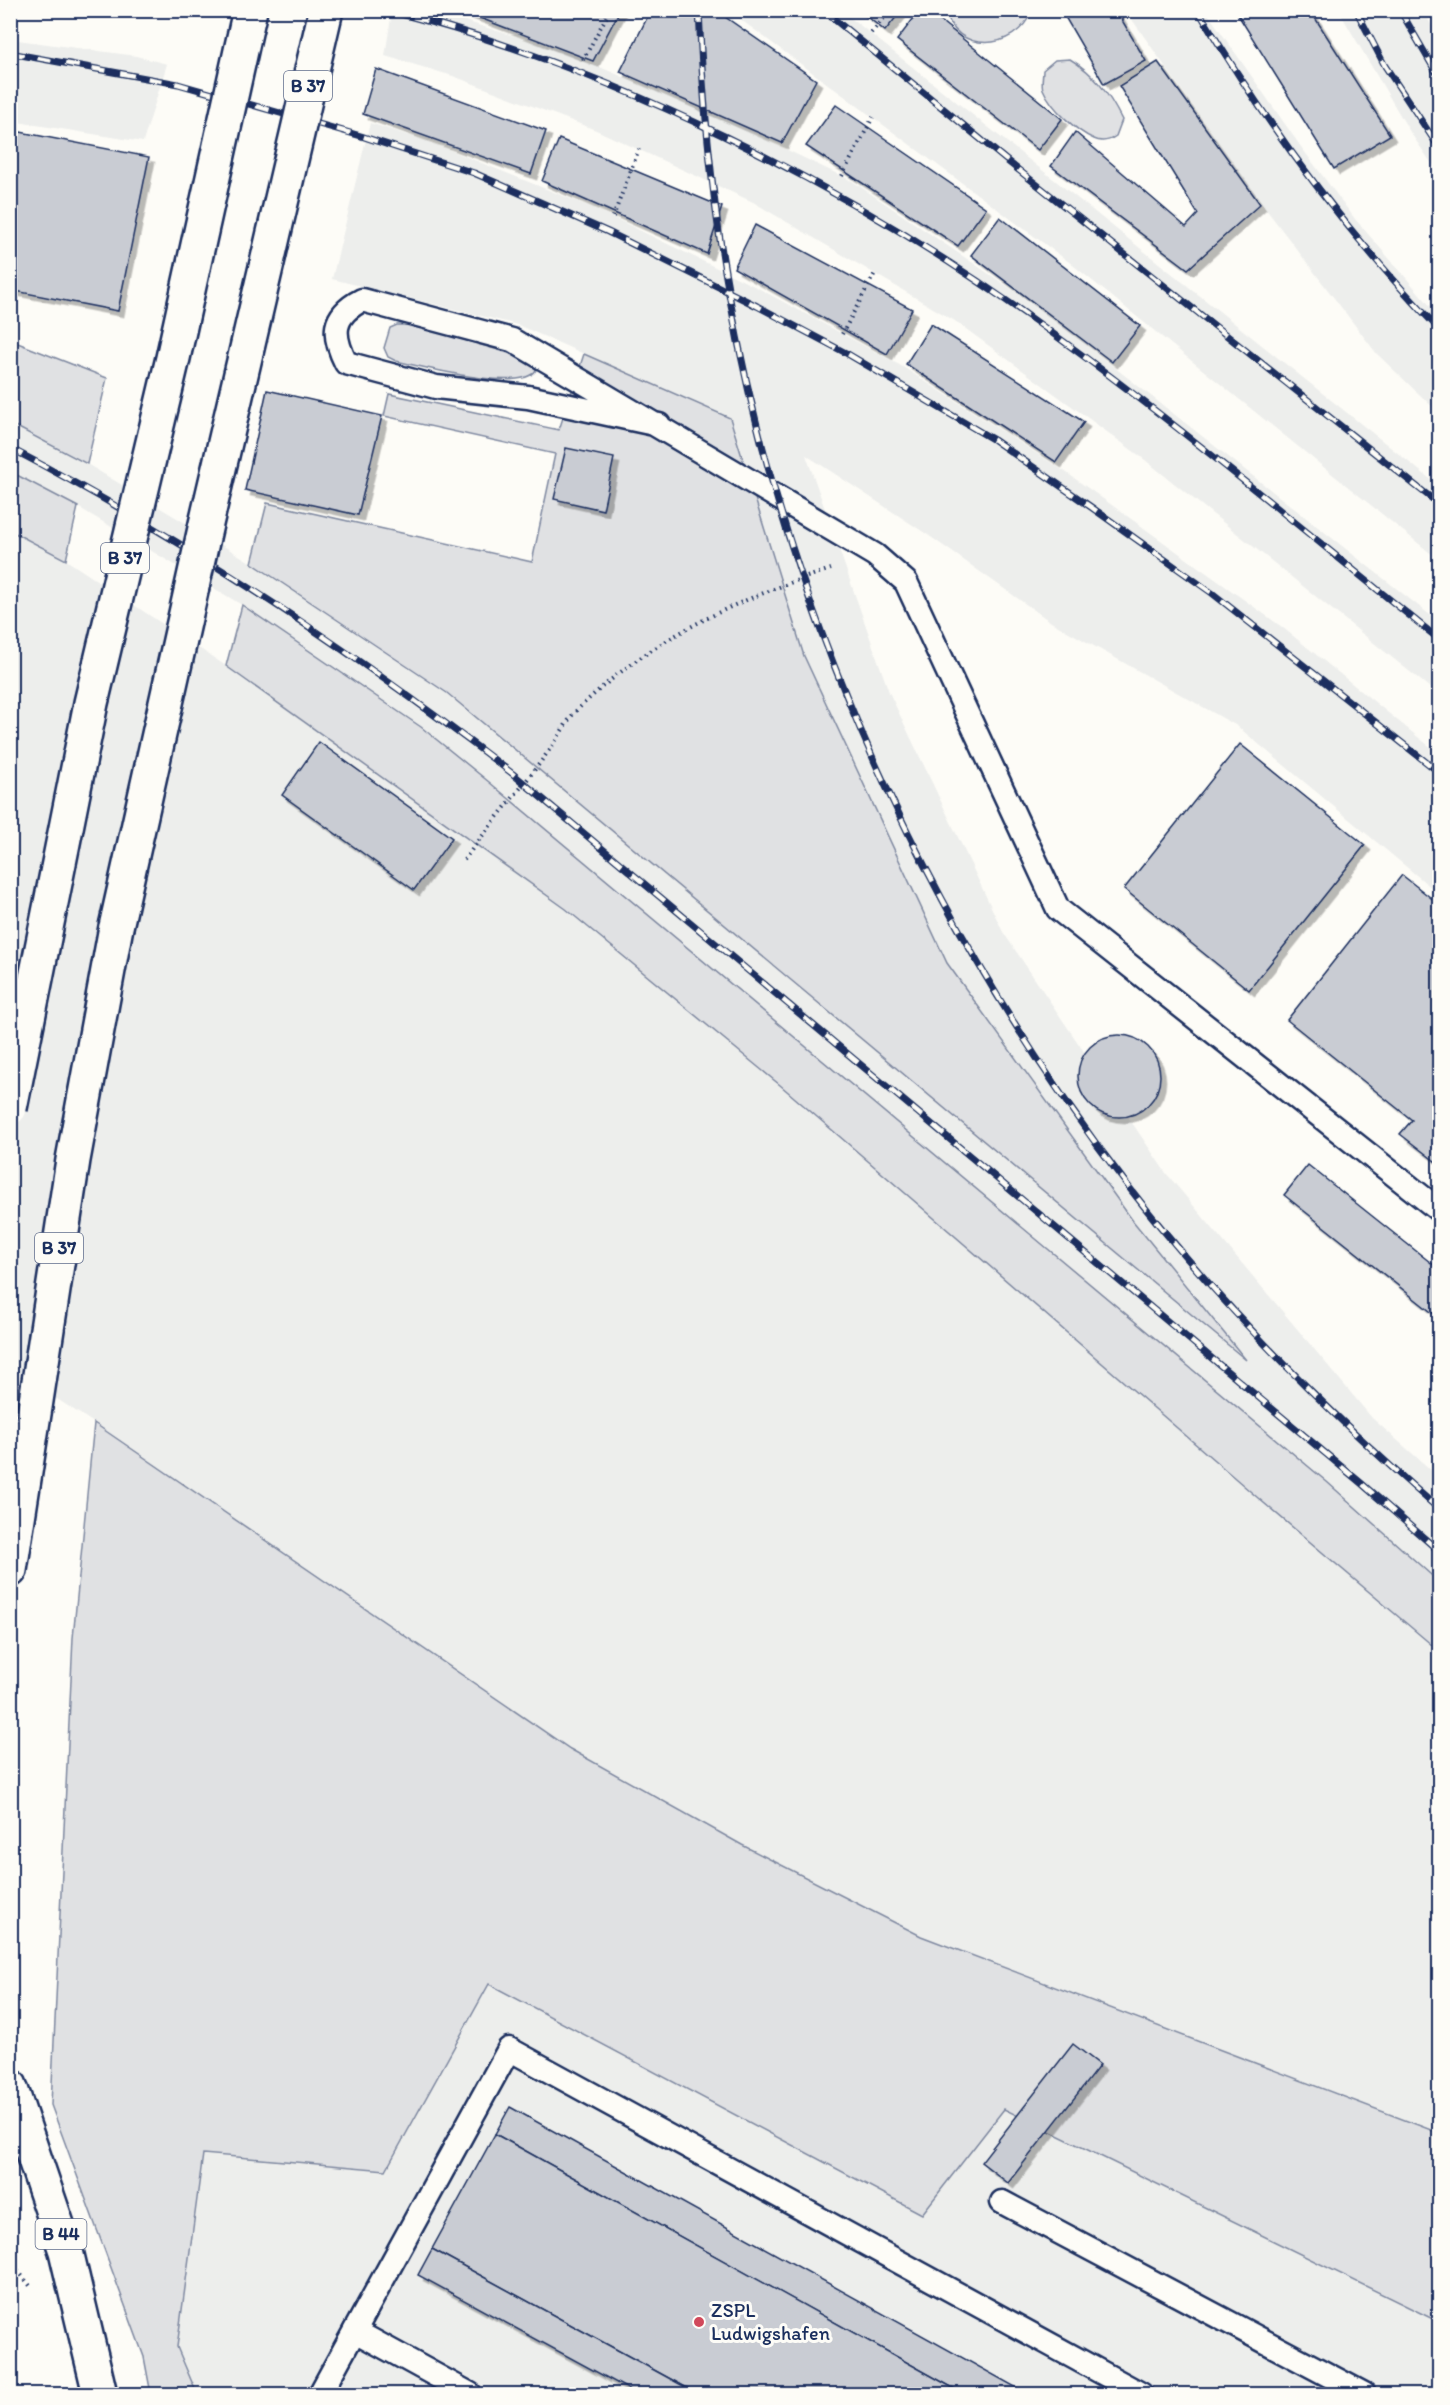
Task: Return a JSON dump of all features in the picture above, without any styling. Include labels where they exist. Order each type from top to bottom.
[{"type":"highway","name":"B 37","points":[[10,1108],[91,703],[173,358],[250,10]]},
{"type":"highway","name":"B 37","points":[[10,1569],[73,1160],[116,927],[206,524],[326,10]]},
{"type":"highway","name":"B 44","points":[[10,2086],[66,2251],[100,2394]]},
{"type":"lane","points":[[658,425],[528,397],[436,387],[346,363],[338,346],[336,326],[347,307],[362,300],[512,340],[658,425],[875,555],[906,582],[1058,909],[1440,1210]]},
{"type":"lane","points":[[320,2394],[509,2049],[1141,2394]]},
{"type":"lane","points":[[1002,2202],[1364,2394]]},
{"type":"lane","points":[[355,2331],[470,2394]]},
{"type":"path","points":[[583,60],[610,10]]},
{"type":"path","points":[[871,33],[891,10]]},
{"type":"path","points":[[842,176],[873,117]]},
{"type":"path","points":[[613,217],[639,149]]},
{"type":"path","points":[[842,334],[875,273]]},
{"type":"path","points":[[464,860],[550,749],[577,709],[643,654],[707,616],[762,592],[875,555]]},
{"type":"shaded area","points":[[946,10],[1032,11],[1024,25],[1013,35],[999,41],[986,42],[972,41],[960,35],[951,25]]},
{"type":"shaded area","points":[[392,11],[432,11],[560,50],[731,123],[852,181],[1035,305],[1439,622],[1439,695],[1140,456],[955,321],[753,202],[596,130],[453,76],[385,56]]},
{"type":"shaded area","points":[[729,11],[842,11],[1439,486],[1439,560],[1069,262]]},
{"type":"shaded area","points":[[1126,11],[1206,11],[1301,147],[1355,219],[1439,316],[1439,413],[1377,354],[1262,204]]},
{"type":"shaded area","points":[[1339,11],[1423,11],[1439,37],[1439,174],[1410,132]]},
{"type":"shaded area","points":[[10,39],[136,56],[167,64],[143,142],[11,121]]},
{"type":"shaded area","points":[[1070,59],[1087,71],[1100,85],[1122,120],[1116,136],[1111,139],[1097,140],[1080,130],[1058,111],[1043,89],[1043,70],[1055,60]]},
{"type":"shaded area","points":[[370,123],[435,144],[598,210],[758,288],[903,367],[1067,473],[1282,627],[1439,754],[1439,894],[1237,726],[1051,622],[928,535],[806,455],[889,692],[1003,932],[1166,1173],[1372,1418],[1439,1477],[1439,1582],[1327,1482],[421,727],[242,605],[78,507],[11,472],[10,424],[87,464],[252,563],[447,693],[1242,1357],[1133,1221],[947,963],[804,656],[730,418],[518,325],[332,279]]},
{"type":"shaded area","points":[[397,325],[413,325],[522,357],[535,363],[536,370],[527,377],[492,379],[396,361],[388,357],[384,348],[390,328]]},
{"type":"shaded area","points":[[10,340],[107,378],[87,464],[11,424]]},
{"type":"shaded area","points":[[584,354],[730,418],[804,656],[947,963],[1133,1221],[1246,1360],[447,693],[252,563],[267,503],[532,562],[555,454],[384,416],[389,394],[559,430]]},
{"type":"shaded area","points":[[11,472],[78,507],[66,560],[11,531]]},
{"type":"shaded area","points":[[10,531],[66,560],[226,666],[566,909],[780,1085],[1258,1498],[1439,1651],[1439,2133],[921,1936],[742,1845],[570,1749],[94,1423],[11,1369]]},
{"type":"shaded area","points":[[242,605],[421,727],[1327,1482],[1439,1582],[1439,1651],[1258,1498],[780,1085],[566,909],[226,666]]},
{"type":"shaded area","points":[[94,1423],[570,1749],[742,1845],[921,1936],[1439,2133],[1439,2322],[1004,2109],[922,2214],[489,1984],[386,2170],[203,2154],[177,2347],[197,2394],[151,2394],[144,2357],[51,2105],[73,1638]]},
{"type":"shaded area","points":[[489,1984],[921,2214],[1004,2109],[1439,2322],[1440,2394],[197,2394],[177,2347],[203,2153],[386,2170]]},
{"type":"building","points":[[459,10],[576,11],[620,10],[593,61]]},
{"type":"building","points":[[651,10],[715,10],[816,80],[782,143],[620,72]]},
{"type":"building","points":[[859,10],[902,10],[885,31]]},
{"type":"building","points":[[920,10],[927,10],[1062,119],[1038,150],[897,40]]},
{"type":"building","points":[[1061,10],[1116,10],[1146,61],[1104,84]]},
{"type":"building","points":[[1235,10],[1310,10],[1390,135],[1334,169]]},
{"type":"building","points":[[1158,62],[1260,204],[1188,269],[1051,166],[1075,132],[1186,227],[1198,214],[1119,86]]},
{"type":"building","points":[[376,69],[546,131],[531,174],[363,114]]},
{"type":"building","points":[[836,105],[986,208],[958,246],[806,146]]},
{"type":"building","points":[[10,130],[149,157],[118,311],[10,290]]},
{"type":"building","points":[[559,139],[722,207],[707,254],[542,181]]},
{"type":"building","points":[[1000,217],[1140,326],[1112,362],[971,255]]},
{"type":"building","points":[[755,225],[912,309],[887,354],[734,268]]},
{"type":"building","points":[[931,324],[1084,422],[1056,462],[906,364]]},
{"type":"building","points":[[267,390],[382,416],[358,515],[245,490]]},
{"type":"building","points":[[566,448],[614,458],[603,510],[554,499]]},
{"type":"building","points":[[319,742],[452,838],[414,890],[282,795]]},
{"type":"building","points":[[1240,744],[1365,845],[1249,990],[1124,889]]},
{"type":"building","points":[[1402,875],[1440,905],[1440,1165],[1400,1134],[1412,1120],[1287,1020]]},
{"type":"building","points":[[1119,1035],[1135,1038],[1148,1047],[1157,1060],[1160,1076],[1157,1092],[1148,1105],[1135,1114],[1119,1117],[1103,1114],[1090,1105],[1081,1092],[1078,1076],[1081,1060],[1090,1047],[1103,1038]]},
{"type":"building","points":[[1308,1165],[1440,1270],[1440,1319],[1284,1195]]},
{"type":"building","points":[[1073,2044],[1100,2065],[1008,2183],[981,2162]]},
{"type":"building","points":[[510,2107],[1028,2394],[964,2394],[495,2134]]},
{"type":"building","name":"ZSPL Ludwigshafen","points":[[495,2134],[964,2394],[698,2394],[432,2249]]},
{"type":"building","points":[[432,2249],[698,2394],[637,2394],[418,2275]]},
{"type":"railway","points":[[386,10],[470,34],[555,63],[640,97],[806,178],[885,223],[1034,320],[1138,397],[1440,640]]},
{"type":"railway","points":[[699,10],[713,188],[729,294],[754,413],[787,532],[828,649],[876,764],[930,876],[990,984],[1057,1088],[1163,1230],[1276,1356],[1356,1434],[1440,1510]]},
{"type":"railway","points":[[823,10],[1006,160],[1440,505]]},
{"type":"railway","points":[[1198,10],[1252,95],[1310,177],[1373,256],[1440,330]]},
{"type":"railway","points":[[1356,10],[1385,66],[1440,149]]},
{"type":"railway","points":[[1400,10],[1440,79]]},
{"type":"railway","points":[[10,53],[178,84],[361,136],[474,173],[608,232],[757,306],[846,353],[994,440],[1212,593],[1440,773]]},
{"type":"railway","points":[[10,448],[142,521],[269,600],[392,685],[513,774],[1361,1483],[1440,1552]]},
{"type":"place","name":"ZSPL Ludwigshafen","points":[[699,2322]]}]
